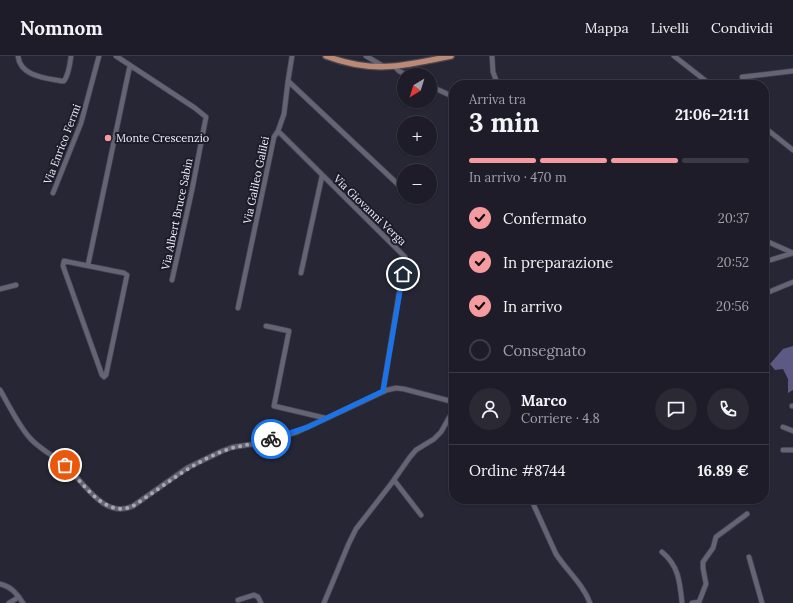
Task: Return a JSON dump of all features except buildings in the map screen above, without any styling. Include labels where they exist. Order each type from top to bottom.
[{"type":"main road","points":[[326,56],[358,66],[385,68],[451,56]]},
{"type":"street","points":[[18,56],[21,65],[30,73],[62,81],[66,78],[70,56]]},
{"type":"street","name":"Via Enrico Fermi","points":[[53,192],[81,123],[99,56]]},
{"type":"street","name":"Via Albert Bruce Sabin","points":[[116,56],[200,112],[206,118],[172,280]]},
{"type":"street","name":"Via Galileo Galilei","points":[[238,308],[274,137],[278,131],[284,112],[292,56]]},
{"type":"street","points":[[366,56],[385,68]]},
{"type":"street","points":[[492,56],[493,72],[496,80]]},
{"type":"street","points":[[674,56],[705,80]]},
{"type":"street","points":[[88,265],[130,65]]},
{"type":"street","points":[[742,77],[793,71]]},
{"type":"street","points":[[288,81],[397,183]]},
{"type":"street","points":[[437,89],[449,95]]},
{"type":"street","name":"Via Giovanni Verga","points":[[278,131],[405,257],[383,391]]},
{"type":"street","points":[[769,131],[793,150]]},
{"type":"street","points":[[301,273],[322,176]]},
{"type":"street","points":[[769,242],[793,253]]},
{"type":"street","points":[[769,260],[793,253]]},
{"type":"street","points":[[65,261],[88,265],[124,273],[127,276],[104,377],[102,375],[63,263],[65,261]]},
{"type":"street","points":[[769,292],[793,282]]},
{"type":"street","points":[[0,289],[16,286]]},
{"type":"street","points":[[266,326],[289,331],[274,406],[325,418]]},
{"type":"street","points":[[0,390],[32,441],[65,465],[101,501],[111,507],[120,509],[126,509],[133,506],[187,468],[222,451],[261,443],[289,434],[392,388],[449,401]]},
{"type":"street","points":[[324,603],[355,532],[411,455],[434,439],[441,432],[449,418]]},
{"type":"street","points":[[783,427],[793,431]]},
{"type":"street","points":[[783,450],[793,450]]},
{"type":"street","points":[[394,480],[421,515]]},
{"type":"street","points":[[533,504],[556,554],[582,588],[590,603]]},
{"type":"street","points":[[692,603],[699,602],[700,595],[705,586],[703,564],[713,546],[716,537],[747,514]]},
{"type":"street","points":[[662,552],[674,565],[680,585],[682,603]]},
{"type":"street","points":[[749,557],[762,603]]},
{"type":"street","points":[[0,584],[9,587],[23,603]]},
{"type":"street","points":[[238,600],[254,595],[258,597],[261,603]]},
{"type":"street","points":[[9,603],[19,597]]},
{"type":"shaded area","points":[[793,346],[793,390],[788,393],[788,379],[783,369],[775,370],[770,364],[783,349]]},
{"type":"way so far","points":[[65,465],[86,488],[101,501],[114,508],[126,509],[151,495],[165,483],[198,462],[230,448],[261,443],[271,439]]},
{"type":"place","name":"Monte Crescenzio","points":[[108,138]]},
{"type":"route","points":[[271,439],[308,427],[383,391],[403,274]]}]
